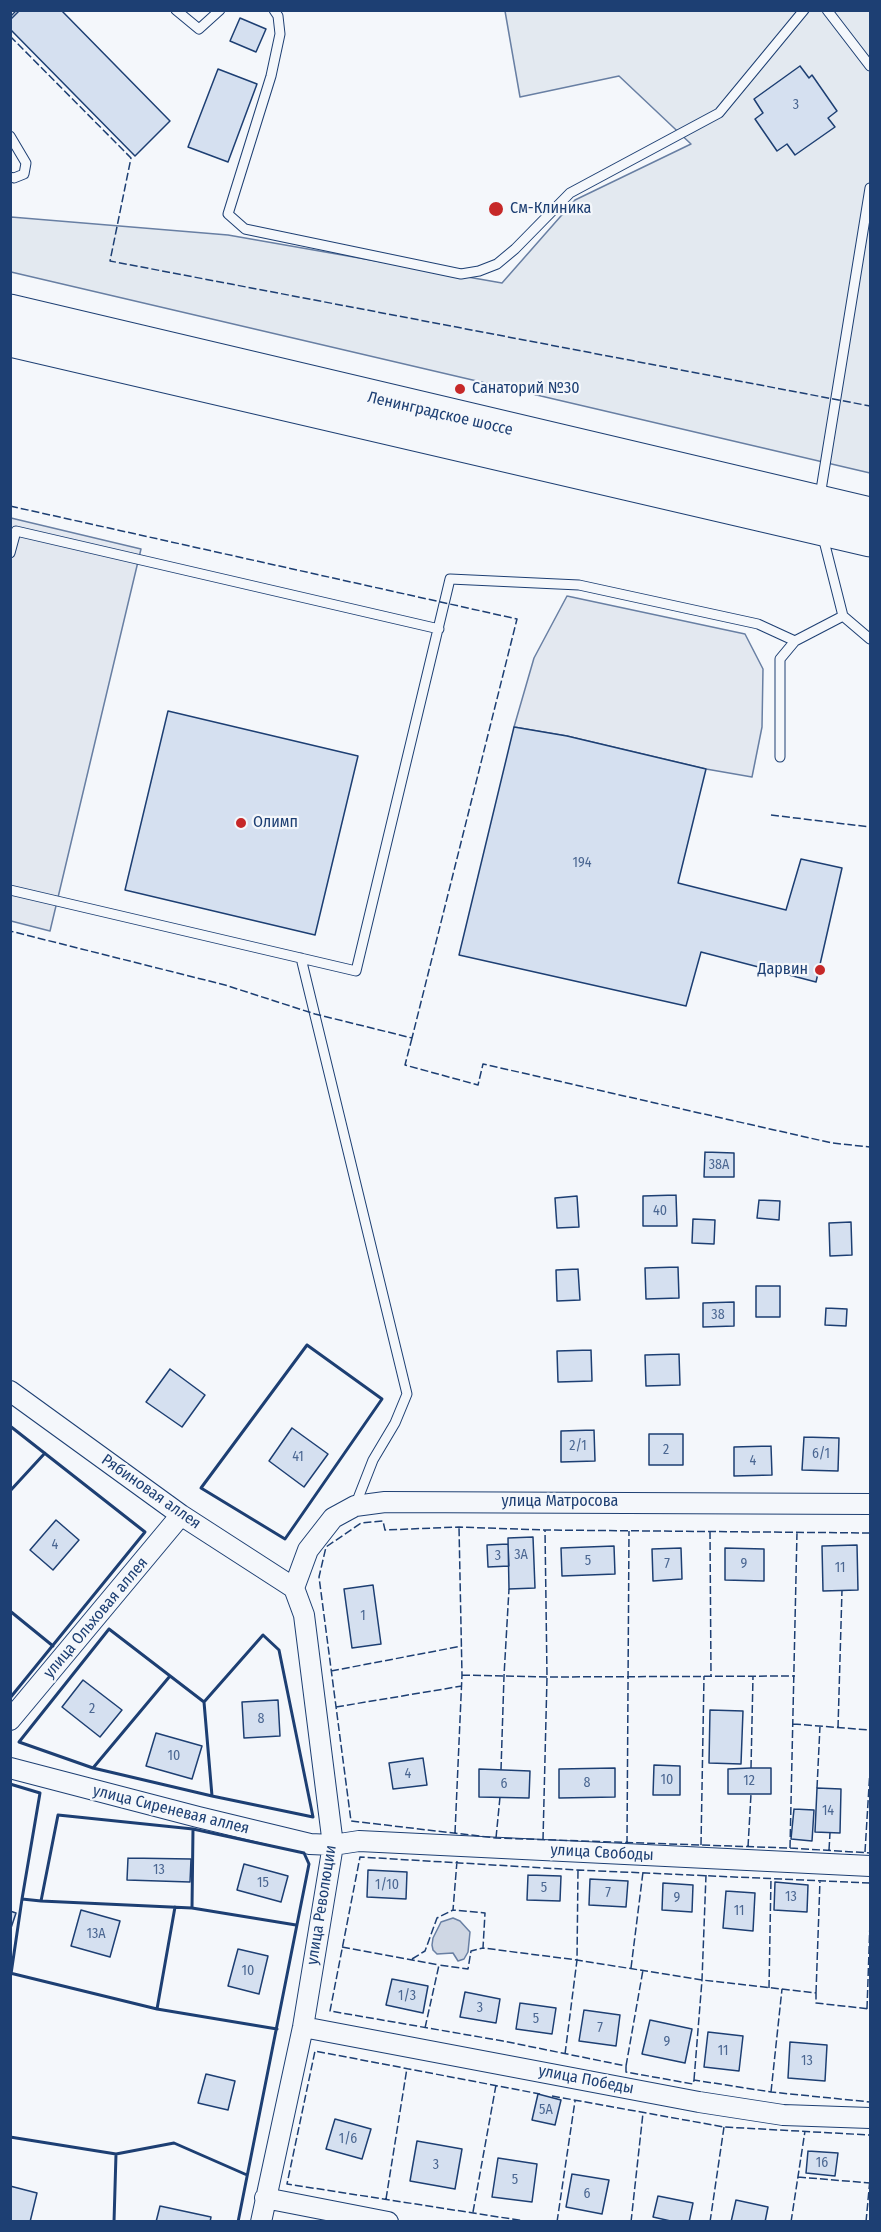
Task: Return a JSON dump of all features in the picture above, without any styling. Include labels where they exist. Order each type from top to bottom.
[{"type":"highway","name":"Ленинградское шоссе","points":[[10,312],[820,515],[870,540]]},
{"type":"highway","name":"Ленинградское шоссе","points":[[10,340],[820,515],[870,514]]},
{"type":"street","name":"Рябиновая аллея","points":[[10,1392],[181,1515],[294,1588]]},
{"type":"street","name":"улица Матросова","points":[[294,1588],[308,1550],[319,1534],[333,1518],[355,1506],[385,1502],[870,1504]]},
{"type":"street","name":"улица Ольховая аллея","points":[[10,1720],[181,1515]]},
{"type":"street","name":"улица Революции","points":[[261,2222],[303,2027],[333,1845],[304,1615],[294,1588]]},
{"type":"street","name":"улица Сиреневая аллея","points":[[10,1768],[310,1844],[333,1845]]},
{"type":"street","name":"улица Свободы","points":[[333,1845],[359,1841],[870,1866]]},
{"type":"street","name":"улица Победы","points":[[303,2027],[699,2102],[783,2115],[870,2118]]},
{"type":"street","points":[[265,2198],[388,2222]]},
{"type":"lane","points":[[176,10],[200,28],[220,10]]},
{"type":"lane","points":[[274,10],[278,16],[280,34],[271,76],[228,214],[245,229],[461,274],[479,271],[497,264],[570,193],[719,113],[804,10]]},
{"type":"lane","points":[[827,10],[870,66]]},
{"type":"lane","points":[[10,136],[26,163],[24,174],[14,178],[10,177]]},
{"type":"lane","points":[[870,188],[820,515],[843,616],[870,639]]},
{"type":"lane","points":[[10,553],[16,531],[439,629]]},
{"type":"lane","points":[[10,890],[356,971],[450,579],[579,585],[758,624],[795,641]]},
{"type":"lane","points":[[780,757],[780,659],[795,641],[843,616]]},
{"type":"lane","points":[[301,958],[407,1394],[395,1423],[373,1460],[355,1506]]},
{"type":"shaded area","points":[[505,11],[870,11],[870,473],[11,272],[11,217],[228,235],[502,283],[575,200],[691,144],[619,76],[520,97]]},
{"type":"shaded area","points":[[11,518],[141,549],[50,931],[11,921]]},
{"type":"shaded area","points":[[567,596],[745,634],[763,669],[762,727],[752,777],[706,769],[567,736],[514,727],[534,658]]},
{"type":"shaded area","points":[[453,1918],[460,1921],[470,1932],[468,1952],[464,1959],[458,1961],[453,1953],[437,1954],[432,1945],[441,1922]]},
{"type":"building","points":[[20,10],[61,10],[170,121],[135,156],[10,29],[10,20]]},
{"type":"building","points":[[240,18],[266,29],[256,52],[230,41]]},
{"type":"building","points":[[800,66],[809,78],[812,75],[837,111],[828,118],[835,127],[795,155],[787,144],[777,151],[755,119],[763,113],[754,99]]},
{"type":"building","points":[[218,69],[257,84],[228,162],[188,147]]},
{"type":"building","name":"Олимп","points":[[168,711],[358,756],[315,935],[125,890]]},
{"type":"building","points":[[514,727],[567,736],[706,769],[678,883],[786,910],[801,859],[842,868],[816,982],[701,952],[686,1006],[459,955]]},
{"type":"building","points":[[705,1152],[734,1153],[734,1177],[704,1177]]},
{"type":"building","points":[[676,1195],[677,1226],[643,1226],[643,1196]]},
{"type":"building","points":[[577,1196],[579,1227],[557,1228],[555,1198]]},
{"type":"building","points":[[759,1200],[780,1201],[779,1220],[757,1218]]},
{"type":"building","points":[[693,1219],[715,1220],[714,1244],[692,1243]]},
{"type":"building","points":[[851,1222],[852,1255],[830,1256],[829,1223]]},
{"type":"building","points":[[678,1267],[679,1298],[646,1299],[645,1268]]},
{"type":"building","points":[[578,1269],[580,1300],[557,1301],[556,1270]]},
{"type":"building","points":[[756,1286],[780,1286],[780,1317],[756,1317]]},
{"type":"building","points":[[734,1302],[734,1326],[703,1327],[703,1303]]},
{"type":"building","points":[[826,1308],[847,1309],[846,1326],[825,1325]]},
{"type":"building","points":[[591,1350],[592,1381],[558,1382],[557,1351]]},
{"type":"building","points":[[679,1354],[680,1385],[646,1386],[645,1355]]},
{"type":"building","points":[[170,1369],[205,1395],[182,1427],[146,1402]]},
{"type":"building","points":[[292,1428],[328,1454],[304,1487],[269,1461]]},
{"type":"building","points":[[594,1430],[595,1461],[561,1462],[561,1431]]},
{"type":"building","points":[[649,1434],[683,1434],[683,1465],[649,1465]]},
{"type":"building","points":[[804,1437],[839,1438],[838,1471],[802,1470]]},
{"type":"building","points":[[771,1446],[772,1475],[734,1476],[734,1447]]},
{"type":"building","points":[[56,1520],[79,1540],[53,1570],[30,1550]]},
{"type":"building","points":[[533,1537],[535,1588],[509,1589],[508,1538]]},
{"type":"building","points":[[508,1544],[509,1566],[488,1567],[487,1545]]},
{"type":"building","points":[[857,1545],[858,1590],[823,1591],[822,1546]]},
{"type":"building","points":[[614,1546],[615,1574],[562,1576],[561,1548]]},
{"type":"building","points":[[681,1548],[682,1579],[653,1581],[652,1549]]},
{"type":"building","points":[[725,1548],[764,1549],[764,1581],[725,1580]]},
{"type":"building","points":[[373,1585],[381,1644],[352,1648],[344,1589]]},
{"type":"building","points":[[83,1680],[122,1710],[100,1737],[62,1707]]},
{"type":"building","points":[[278,1700],[280,1736],[244,1738],[242,1702]]},
{"type":"building","points":[[710,1710],[743,1711],[741,1764],[709,1763]]},
{"type":"building","points":[[156,1733],[202,1746],[192,1779],[146,1766]]},
{"type":"building","points":[[423,1758],[427,1785],[393,1789],[389,1763]]},
{"type":"building","points":[[654,1765],[680,1766],[680,1795],[653,1795]]},
{"type":"building","points":[[615,1768],[615,1797],[559,1798],[559,1769]]},
{"type":"building","points":[[771,1768],[771,1794],[728,1794],[728,1769]]},
{"type":"building","points":[[479,1769],[530,1771],[529,1798],[479,1797]]},
{"type":"building","points":[[817,1788],[841,1789],[840,1833],[815,1832]]},
{"type":"building","points":[[794,1809],[814,1810],[812,1841],[791,1839]]},
{"type":"building","points":[[128,1858],[191,1859],[190,1882],[127,1880]]},
{"type":"building","points":[[244,1864],[288,1876],[281,1902],[237,1890]]},
{"type":"building","points":[[368,1870],[407,1872],[406,1899],[367,1897]]},
{"type":"building","points":[[528,1875],[561,1876],[560,1901],[527,1900]]},
{"type":"building","points":[[590,1879],[628,1881],[626,1907],[589,1905]]},
{"type":"building","points":[[775,1882],[808,1885],[807,1912],[774,1910]]},
{"type":"building","points":[[663,1883],[693,1885],[692,1912],[662,1910]]},
{"type":"building","points":[[726,1891],[755,1893],[753,1931],[723,1928]]},
{"type":"building","points":[[81,1910],[120,1921],[110,1957],[71,1946]]},
{"type":"building","points":[[10,1911],[16,1913],[10,1931]]},
{"type":"building","points":[[238,1949],[268,1956],[259,1994],[228,1986]]},
{"type":"building","points":[[392,1979],[428,1986],[423,2013],[386,2005]]},
{"type":"building","points":[[465,1992],[500,1999],[496,2023],[460,2017]]},
{"type":"building","points":[[520,2003],[556,2008],[552,2034],[516,2029]]},
{"type":"building","points":[[584,2010],[620,2015],[616,2046],[579,2041]]},
{"type":"building","points":[[650,2020],[692,2029],[685,2063],[642,2054]]},
{"type":"building","points":[[708,2032],[743,2036],[739,2071],[704,2067]]},
{"type":"building","points":[[790,2042],[827,2045],[825,2081],[788,2078]]},
{"type":"building","points":[[206,2074],[235,2081],[228,2110],[198,2103]]},
{"type":"building","points":[[538,2094],[561,2100],[555,2125],[532,2120]]},
{"type":"building","points":[[335,2119],[371,2129],[362,2159],[326,2149]]},
{"type":"building","points":[[417,2141],[462,2149],[455,2189],[410,2181]]},
{"type":"building","points":[[808,2151],[838,2153],[835,2176],[806,2173]]},
{"type":"building","points":[[498,2158],[537,2164],[532,2202],[492,2197]]},
{"type":"building","points":[[572,2174],[609,2180],[602,2214],[566,2207]]},
{"type":"building","points":[[10,2186],[37,2193],[30,2222],[10,2222]]},
{"type":"building","points":[[658,2196],[693,2203],[689,2222],[675,2222],[653,2217]]},
{"type":"building","points":[[736,2200],[768,2207],[765,2222],[731,2222]]},
{"type":"building","points":[[160,2206],[211,2217],[210,2222],[156,2222]]},
{"type":"fence","points":[[10,17],[17,10]]},
{"type":"fence","points":[[10,36],[131,158],[110,261],[870,406]]},
{"type":"fence","points":[[10,506],[517,619],[412,1038],[315,1014],[225,985],[10,931]]},
{"type":"fence","points":[[771,815],[870,827]]},
{"type":"fence","points":[[412,1038],[405,1065],[478,1085],[483,1064],[832,1143],[870,1147]]},
{"type":"fence","points":[[870,1533],[459,1527],[385,1530],[383,1521],[361,1523],[326,1547],[319,1577],[351,1821],[496,1838],[870,1853]]},
{"type":"fence","points":[[455,1833],[462,1675],[459,1527]]},
{"type":"fence","points":[[543,1840],[547,1677],[545,1530]]},
{"type":"fence","points":[[627,1844],[629,1531]]},
{"type":"fence","points":[[710,1531],[711,1676]]},
{"type":"fence","points":[[790,1848],[797,1532]]},
{"type":"fence","points":[[501,1770],[509,1589]]},
{"type":"fence","points":[[838,1728],[842,1590]]},
{"type":"fence","points":[[331,1671],[462,1646]]},
{"type":"fence","points":[[462,1675],[795,1676]]},
{"type":"fence","points":[[701,1845],[704,1676]]},
{"type":"fence","points":[[751,1768],[753,1676]]},
{"type":"fence","points":[[336,1707],[462,1686]]},
{"type":"fence","points":[[793,1724],[870,1730]]},
{"type":"fence","points":[[817,1788],[820,1726]]},
{"type":"fence","points":[[865,1852],[870,1770]]},
{"type":"fence","points":[[748,1847],[751,1794]]},
{"type":"fence","points":[[496,1838],[500,1797]]},
{"type":"fence","points":[[829,1850],[830,1833]]},
{"type":"fence","points":[[870,1883],[578,1870],[360,1857],[330,2011],[503,2041],[626,2066],[626,2072],[693,2084],[694,2080],[771,2092],[870,2102]]},
{"type":"fence","points":[[457,1861],[453,1910],[485,1913],[483,1948],[702,1980],[816,1993],[816,2003],[870,2009]]},
{"type":"fence","points":[[565,2054],[577,1960],[578,1870]]},
{"type":"fence","points":[[631,1968],[643,1872]]},
{"type":"fence","points":[[694,2080],[702,1980],[706,1875]]},
{"type":"fence","points":[[769,1988],[771,1878]]},
{"type":"fence","points":[[816,1993],[820,1880]]},
{"type":"fence","points":[[412,1959],[425,1951],[437,1918],[453,1910]]},
{"type":"fence","points":[[867,2009],[870,1922]]},
{"type":"fence","points":[[342,1947],[439,1965]]},
{"type":"fence","points":[[425,2028],[439,1965],[468,1969],[471,1951],[483,1948]]},
{"type":"fence","points":[[626,2066],[643,1970]]},
{"type":"fence","points":[[771,2092],[782,1989]]},
{"type":"fence","points":[[531,2222],[287,2184],[315,2051],[540,2094]]},
{"type":"fence","points":[[386,2199],[407,2068]]},
{"type":"fence","points":[[473,2212],[496,2085]]},
{"type":"fence","points":[[552,2096],[724,2127],[870,2135]]},
{"type":"fence","points":[[557,2222],[575,2101]]},
{"type":"fence","points":[[631,2222],[643,2113]]},
{"type":"fence","points":[[710,2222],[724,2127]]},
{"type":"fence","points":[[791,2222],[805,2131]]},
{"type":"fence","points":[[798,2177],[870,2183]]},
{"type":"fence","points":[[866,2222],[870,2179]]},
{"type":"wall","points":[[307,1345],[382,1399],[285,1539],[201,1488],[307,1345]]},
{"type":"wall","points":[[10,1426],[145,1532],[10,1698]]},
{"type":"wall","points":[[10,1491],[45,1453]]},
{"type":"wall","points":[[10,1611],[53,1646]]},
{"type":"wall","points":[[109,1629],[204,1702],[263,1635],[279,1650],[313,1817],[93,1768],[19,1742],[109,1629]]},
{"type":"wall","points":[[93,1768],[170,1676]]},
{"type":"wall","points":[[204,1702],[212,1796]]},
{"type":"wall","points":[[10,1784],[40,1793],[22,1899],[41,1901],[58,1815],[193,1829],[304,1853],[309,1864],[238,2222]]},
{"type":"wall","points":[[192,1908],[193,1829]]},
{"type":"wall","points":[[11,1974],[22,1899]]},
{"type":"wall","points":[[41,1901],[192,1908],[296,1925]]},
{"type":"wall","points":[[157,2009],[175,1907]]},
{"type":"wall","points":[[10,1973],[157,2009],[277,2029]]},
{"type":"wall","points":[[10,2137],[116,2154],[174,2143],[247,2175]]},
{"type":"wall","points":[[114,2222],[116,2154]]},
{"type":"place","name":"См-Клиника","points":[[496,209]]},
{"type":"place","name":"Санаторий №30","points":[[460,389]]},
{"type":"place","name":"Олимп","points":[[241,823]]},
{"type":"place","name":"Дарвин","points":[[820,970]]}]
